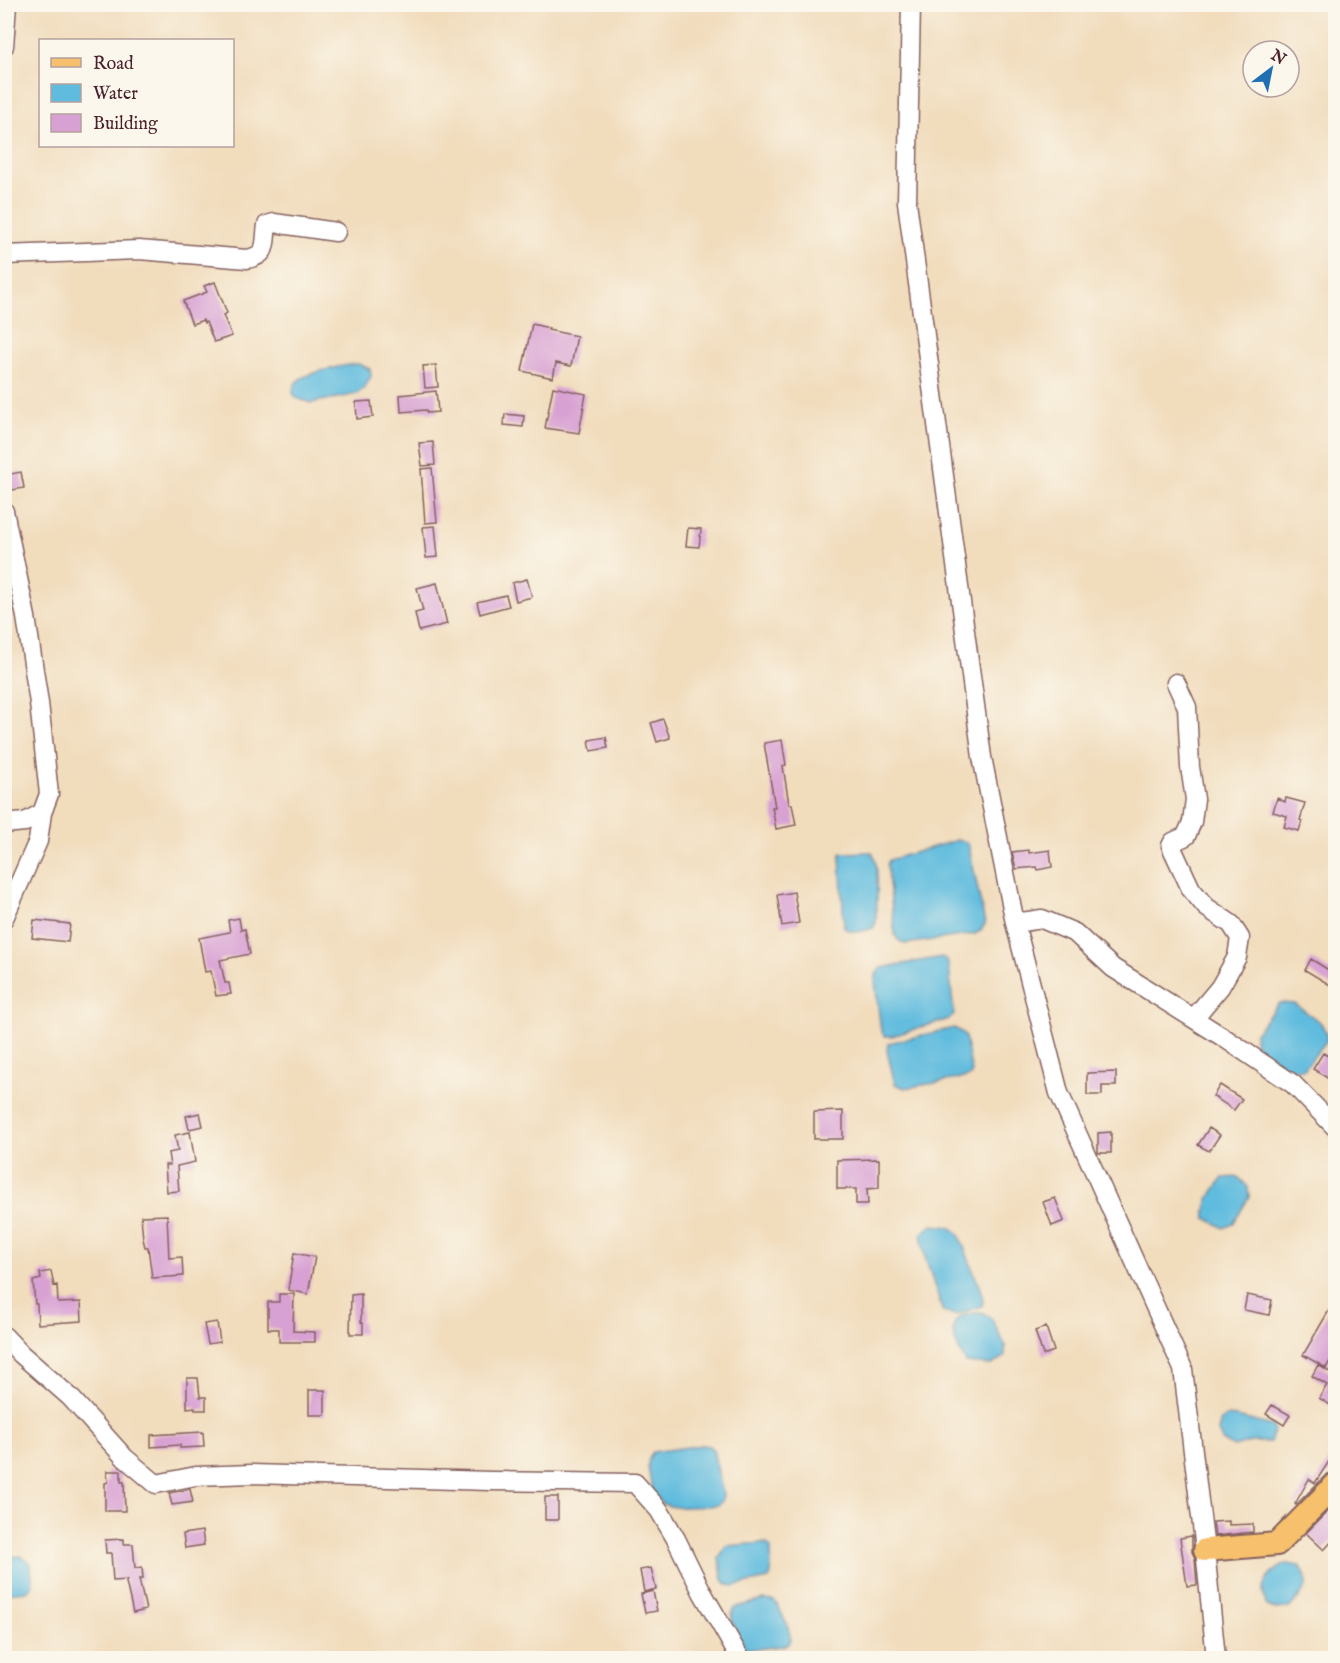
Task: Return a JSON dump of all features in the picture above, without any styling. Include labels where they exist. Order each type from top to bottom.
[{"type":"main road","points":[[1205,1550],[1277,1544],[1335,1484]]},
{"type":"street","points":[[4,46],[7,4]]},
{"type":"street","points":[[911,4],[908,202],[982,757],[1015,923],[1059,1093],[1183,1369],[1216,1659]]},
{"type":"street","points":[[4,255],[139,250],[247,259],[257,257],[263,250],[267,225],[336,232]]},
{"type":"street","points":[[4,511],[26,617],[39,703],[49,794],[42,813],[38,841],[4,918]]},
{"type":"street","points":[[1176,683],[1187,707],[1190,767],[1195,799],[1192,822],[1186,836],[1173,842],[1171,846],[1191,889],[1206,907],[1231,924],[1240,938],[1237,957],[1220,987],[1194,1018]]},
{"type":"street","points":[[4,824],[25,822],[42,813]]},
{"type":"street","points":[[1015,923],[1042,919],[1075,933],[1113,968],[1194,1018],[1293,1084],[1335,1128]]},
{"type":"street","points":[[4,1336],[70,1397],[125,1458],[156,1484],[196,1476],[252,1474],[635,1483],[659,1510],[740,1659]]},
{"type":"water","points":[[358,364],[370,369],[371,376],[365,387],[357,394],[311,403],[296,398],[293,393],[295,384],[306,376]]},
{"type":"water","points":[[957,840],[966,842],[969,847],[985,924],[975,934],[905,944],[895,935],[887,865],[889,860]]},
{"type":"water","points":[[872,852],[877,876],[876,922],[873,928],[858,932],[851,931],[844,927],[840,856],[842,853]]},
{"type":"water","points":[[942,957],[947,961],[949,967],[954,1015],[949,1019],[885,1036],[881,1031],[875,981],[877,972],[881,968]]},
{"type":"water","points":[[1279,1003],[1295,1004],[1321,1023],[1326,1033],[1327,1040],[1304,1069],[1287,1068],[1275,1064],[1261,1053],[1254,1040],[1255,1033]]},
{"type":"water","points":[[954,1028],[965,1037],[972,1073],[969,1077],[905,1088],[895,1084],[887,1051],[888,1043]]},
{"type":"water","points":[[1238,1177],[1248,1187],[1249,1197],[1233,1224],[1224,1228],[1206,1218],[1210,1196],[1223,1178]]},
{"type":"water","points":[[932,1225],[950,1227],[959,1234],[982,1294],[982,1306],[956,1315],[943,1312],[925,1257],[921,1234]]},
{"type":"water","points":[[981,1312],[991,1318],[1005,1345],[1005,1357],[991,1365],[966,1363],[953,1332],[956,1320],[962,1316]]},
{"type":"water","points":[[1228,1416],[1272,1426],[1274,1431],[1270,1442],[1251,1442],[1234,1447],[1222,1441],[1218,1431],[1221,1420]]},
{"type":"water","points":[[709,1446],[713,1450],[723,1494],[722,1501],[718,1505],[684,1507],[675,1507],[660,1502],[653,1493],[649,1471],[648,1461],[653,1452]]},
{"type":"water","points":[[763,1543],[771,1548],[769,1579],[733,1586],[727,1584],[723,1580],[719,1558],[726,1546]]},
{"type":"water","points":[[20,1556],[29,1563],[33,1584],[27,1591],[5,1593],[5,1558]]},
{"type":"water","points":[[1287,1564],[1300,1566],[1306,1578],[1305,1589],[1289,1608],[1273,1609],[1266,1605],[1264,1585],[1272,1574]]},
{"type":"water","points":[[764,1600],[774,1601],[776,1604],[787,1626],[790,1641],[787,1645],[758,1649],[743,1647],[733,1626],[733,1611],[736,1607]]},
{"type":"building","points":[[215,282],[227,313],[223,315],[232,336],[214,342],[206,322],[204,323],[203,320],[192,324],[183,301],[207,292],[204,286]]},
{"type":"building","points":[[532,324],[577,336],[571,366],[556,363],[553,378],[522,371]]},
{"type":"building","points":[[436,365],[438,387],[425,388],[423,366]]},
{"type":"building","points":[[553,387],[586,394],[579,433],[545,428]]},
{"type":"building","points":[[436,391],[438,412],[427,413],[426,410],[401,412],[400,395]]},
{"type":"building","points":[[371,401],[373,417],[357,419],[356,402]]},
{"type":"building","points":[[505,414],[524,416],[523,427],[504,425]]},
{"type":"building","points":[[433,442],[435,465],[422,466],[419,443]]},
{"type":"building","points":[[432,468],[437,522],[425,523],[421,469]]},
{"type":"building","points":[[21,472],[24,488],[7,491],[4,475]]},
{"type":"building","points":[[435,526],[438,557],[426,558],[423,527]]},
{"type":"building","points":[[688,528],[701,529],[699,547],[686,546]]},
{"type":"building","points":[[527,579],[532,597],[516,601],[512,583]]},
{"type":"building","points":[[437,583],[447,624],[419,631],[415,613],[423,611],[417,588]]},
{"type":"building","points":[[506,595],[509,606],[480,614],[477,602]]},
{"type":"building","points":[[663,719],[670,738],[657,742],[651,723]]},
{"type":"building","points":[[606,737],[608,748],[591,751],[589,740]]},
{"type":"building","points":[[782,740],[786,765],[783,766],[789,804],[792,804],[796,825],[776,829],[772,807],[775,807],[764,743]]},
{"type":"building","points":[[1277,798],[1285,802],[1286,798],[1305,803],[1299,831],[1284,827],[1287,816],[1273,812]]},
{"type":"building","points":[[1029,850],[1029,853],[1050,850],[1052,867],[1038,870],[1037,867],[1016,869],[1012,852]]},
{"type":"building","points":[[794,892],[799,923],[782,926],[777,895]]},
{"type":"building","points":[[239,918],[241,930],[245,929],[250,954],[220,960],[225,983],[229,983],[231,994],[216,996],[211,971],[205,972],[199,938],[230,932],[228,920]]},
{"type":"building","points":[[34,920],[70,924],[68,942],[32,938]]},
{"type":"building","points":[[1311,959],[1335,974],[1335,988],[1305,970]]},
{"type":"building","points":[[1323,1053],[1335,1060],[1335,1083],[1313,1069]]},
{"type":"building","points":[[1116,1072],[1116,1086],[1102,1086],[1102,1095],[1087,1095],[1087,1073]]},
{"type":"building","points":[[1220,1085],[1242,1099],[1234,1110],[1213,1096]]},
{"type":"building","points":[[843,1111],[843,1139],[814,1139],[814,1112]]},
{"type":"building","points":[[200,1113],[203,1126],[189,1129],[186,1116]]},
{"type":"building","points":[[1209,1128],[1220,1135],[1209,1151],[1198,1145]]},
{"type":"building","points":[[190,1132],[195,1162],[177,1166],[179,1191],[167,1192],[165,1165],[170,1165],[168,1153],[178,1151],[175,1135]]},
{"type":"building","points":[[1111,1132],[1111,1153],[1098,1153],[1098,1133]]},
{"type":"building","points":[[879,1159],[879,1188],[867,1189],[868,1204],[856,1204],[856,1189],[837,1189],[837,1160]]},
{"type":"building","points":[[1055,1198],[1064,1221],[1052,1226],[1043,1202]]},
{"type":"building","points":[[167,1215],[169,1258],[182,1257],[183,1276],[152,1278],[148,1247],[145,1247],[143,1239],[141,1216]]},
{"type":"building","points":[[294,1253],[315,1257],[308,1294],[288,1290]]},
{"type":"building","points":[[51,1271],[54,1286],[57,1285],[58,1303],[81,1302],[82,1321],[38,1324],[33,1281],[41,1279],[40,1273]]},
{"type":"building","points":[[279,1294],[294,1294],[293,1331],[315,1332],[315,1342],[279,1342],[279,1329],[268,1329],[268,1302],[279,1302]]},
{"type":"building","points":[[361,1294],[363,1334],[350,1334],[351,1295]]},
{"type":"building","points":[[1247,1295],[1272,1300],[1269,1315],[1244,1310]]},
{"type":"building","points":[[1335,1300],[1335,1352],[1326,1368],[1303,1355]]},
{"type":"building","points":[[217,1322],[220,1342],[208,1344],[204,1324]]},
{"type":"building","points":[[1046,1327],[1054,1351],[1043,1355],[1035,1331]]},
{"type":"building","points":[[1318,1365],[1333,1374],[1335,1370],[1335,1408],[1319,1398],[1327,1385],[1312,1376]]},
{"type":"building","points":[[187,1378],[198,1378],[200,1397],[206,1397],[206,1410],[195,1410],[195,1407],[187,1408]]},
{"type":"building","points":[[309,1390],[325,1390],[325,1415],[309,1415]]},
{"type":"building","points":[[1272,1405],[1290,1415],[1284,1425],[1266,1414]]},
{"type":"building","points":[[203,1432],[204,1447],[180,1448],[180,1445],[151,1447],[151,1435]]},
{"type":"building","points":[[1335,1452],[1335,1471],[1326,1475],[1296,1505],[1309,1479],[1315,1483]]},
{"type":"building","points":[[107,1471],[121,1471],[121,1482],[124,1482],[125,1511],[105,1511]]},
{"type":"building","points":[[190,1489],[193,1502],[172,1505],[169,1493]]},
{"type":"building","points":[[545,1497],[558,1497],[558,1520],[545,1520]]},
{"type":"building","points":[[1335,1504],[1335,1538],[1324,1550],[1306,1533]]},
{"type":"building","points":[[1229,1521],[1229,1525],[1253,1524],[1253,1532],[1215,1536],[1213,1522]]},
{"type":"building","points":[[202,1531],[204,1545],[185,1548],[183,1534]]},
{"type":"building","points":[[1192,1536],[1197,1585],[1187,1586],[1180,1538]]},
{"type":"building","points":[[124,1539],[124,1544],[133,1544],[135,1568],[142,1567],[143,1579],[139,1579],[146,1610],[133,1613],[127,1580],[113,1581],[111,1553],[106,1553],[105,1540]]},
{"type":"building","points":[[651,1568],[656,1589],[644,1592],[640,1570]]},
{"type":"building","points":[[653,1591],[657,1611],[645,1613],[641,1594]]}]
